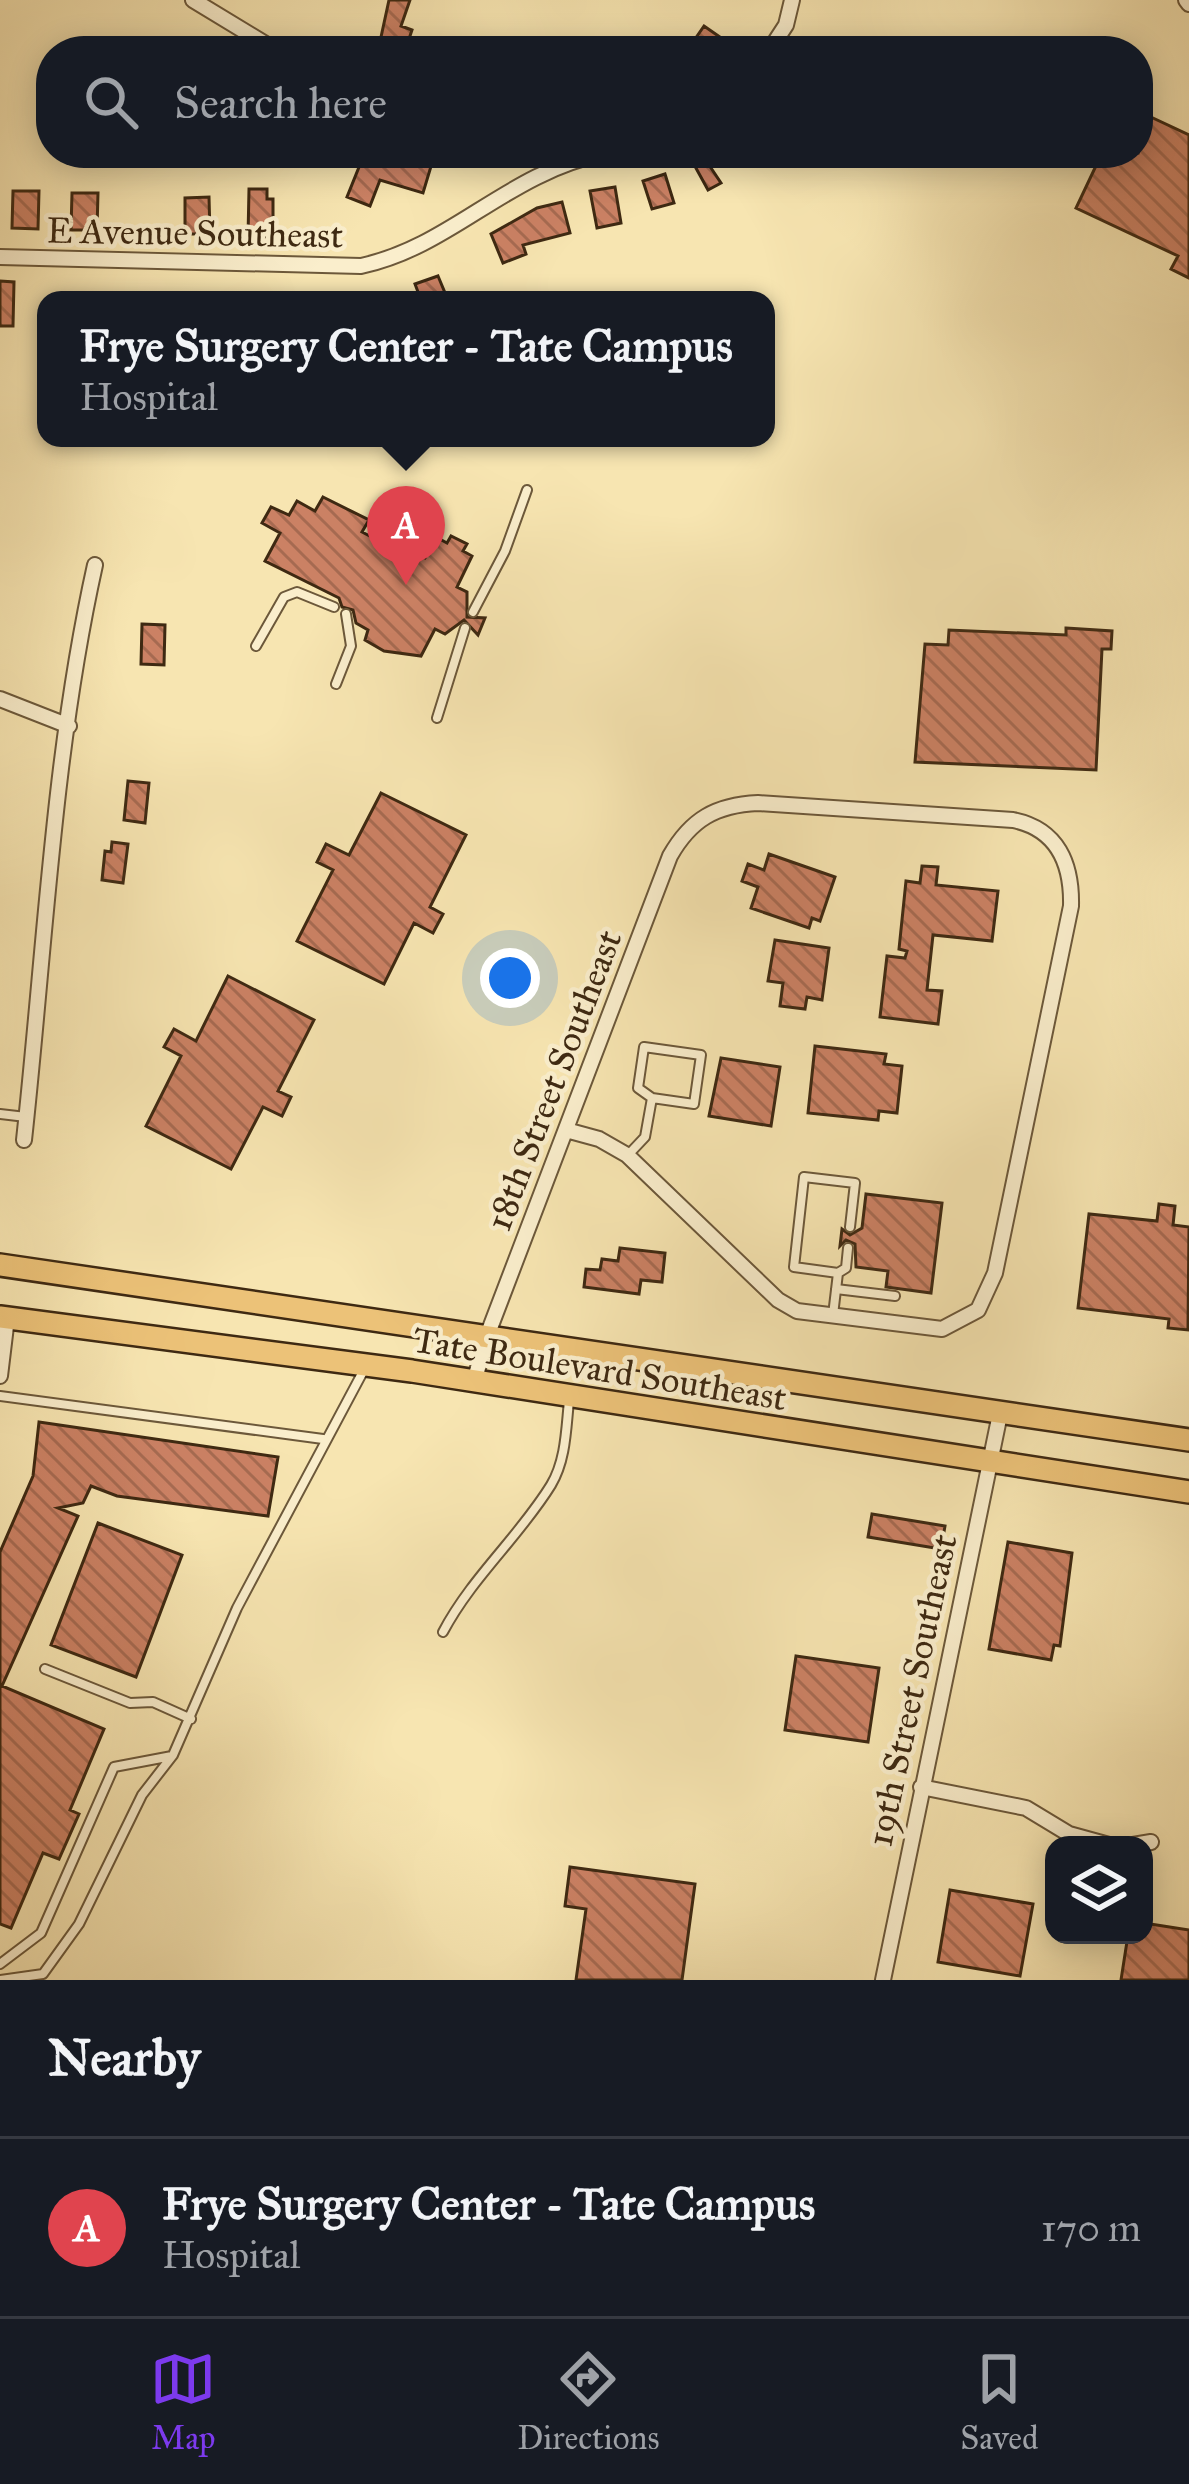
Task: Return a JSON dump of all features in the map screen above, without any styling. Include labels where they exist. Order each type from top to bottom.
[{"type":"main road","name":"Tate Boulevard Southeast","points":[[0,1265],[1189,1440]]},
{"type":"main road","name":"Tate Boulevard Southeast","points":[[4,1317],[367,1365],[1189,1492]]},
{"type":"street","points":[[194,0],[253,36]]},
{"type":"street","points":[[779,36],[792,0]]},
{"type":"street","name":"E Avenue Southeast","points":[[0,257],[336,268],[388,260],[431,240],[514,184],[555,168]]},
{"type":"street","points":[[24,1140],[69,726],[95,565]]},
{"type":"street","points":[[0,699],[69,726]]},
{"type":"street","name":"18th Street Southeast","points":[[474,1382],[487,1336],[670,856],[687,831],[709,812],[758,802],[1013,820],[1055,842],[1068,868],[1071,906],[989,1293],[970,1317],[942,1329],[833,1316]]},
{"type":"street","points":[[566,1130],[599,1138],[627,1155],[778,1300],[797,1311],[833,1316]]},
{"type":"street","points":[[0,1376],[4,1317]]},
{"type":"street","name":"19th Street Southeast","points":[[883,1980],[1000,1414]]},
{"type":"street","points":[[921,1787],[1027,1808],[1050,1826],[1081,1836]]},
{"type":"lane","points":[[473,612],[505,551],[527,490]]},
{"type":"lane","points":[[256,646],[284,598],[297,592],[334,608]]},
{"type":"lane","points":[[336,684],[351,646],[346,614]]},
{"type":"lane","points":[[437,718],[465,628]]},
{"type":"lane","points":[[644,1047],[701,1055],[694,1104],[652,1098],[638,1088],[644,1047]]},
{"type":"lane","points":[[627,1155],[645,1138],[652,1098]]},
{"type":"lane","points":[[0,1114],[26,1117]]},
{"type":"lane","points":[[848,1248],[846,1268],[838,1273],[794,1267],[804,1177],[855,1183],[850,1226]]},
{"type":"lane","points":[[833,1316],[838,1273]]},
{"type":"lane","points":[[836,1289],[895,1296]]},
{"type":"lane","points":[[0,1980],[43,1974],[53,1966],[142,1795],[173,1756],[237,1608],[323,1439],[367,1365]]},
{"type":"lane","points":[[0,1396],[323,1439]]},
{"type":"lane","points":[[443,1632],[481,1572],[551,1484],[562,1458],[570,1396]]},
{"type":"lane","points":[[45,1669],[130,1703],[153,1702],[191,1719]]},
{"type":"lane","points":[[0,1964],[40,1934],[114,1766],[173,1756]]},
{"type":"building","points":[[389,0],[410,0],[401,26],[412,30],[410,36],[381,36]]},
{"type":"building","points":[[704,26],[718,36],[697,36]]},
{"type":"building","points":[[1153,118],[1189,135],[1189,278],[1171,269],[1178,256],[1076,208],[1095,168],[1153,168]]},
{"type":"building","points":[[359,168],[430,168],[423,193],[380,180],[370,206],[347,197]]},
{"type":"building","points":[[696,168],[711,168],[721,183],[708,190]]},
{"type":"building","points":[[665,174],[674,203],[652,209],[643,181]]},
{"type":"building","points":[[615,187],[621,223],[597,228],[590,191]]},
{"type":"building","points":[[249,189],[267,189],[267,199],[273,199],[273,237],[248,237]]},
{"type":"building","points":[[13,191],[39,191],[38,229],[12,228]]},
{"type":"building","points":[[72,193],[98,193],[97,230],[71,230]]},
{"type":"building","points":[[209,197],[210,234],[185,234],[185,198]]},
{"type":"building","points":[[562,202],[570,233],[523,245],[526,254],[503,263],[491,234],[537,208]]},
{"type":"building","points":[[438,276],[444,291],[418,291],[415,284]]},
{"type":"building","points":[[0,281],[14,282],[13,326],[0,326]]},
{"type":"building","points":[[323,497],[369,520],[362,532],[391,547],[425,558],[436,537],[447,543],[451,536],[467,544],[463,551],[472,556],[457,587],[467,592],[467,617],[485,618],[478,635],[464,620],[445,634],[435,629],[421,656],[384,651],[365,640],[368,630],[356,623],[353,610],[342,607],[339,598],[265,561],[280,533],[262,523],[271,507],[289,515],[297,501],[315,511]]},
{"type":"building","points":[[142,624],[165,625],[164,665],[141,664]]},
{"type":"building","points":[[1066,628],[1112,631],[1111,649],[1102,649],[1096,770],[915,762],[925,644],[948,645],[949,630],[1066,635]]},
{"type":"building","points":[[128,781],[149,783],[145,823],[124,820]]},
{"type":"building","points":[[381,793],[466,835],[430,907],[443,914],[433,933],[414,923],[384,984],[297,941],[333,870],[317,862],[326,844],[349,855]]},
{"type":"building","points":[[112,842],[128,844],[123,883],[102,880],[105,851],[111,852]]},
{"type":"building","points":[[769,854],[835,877],[820,921],[812,918],[809,928],[751,908],[758,887],[742,881],[748,864],[764,870]]},
{"type":"building","points":[[922,866],[938,867],[936,885],[998,891],[992,941],[933,935],[927,990],[942,991],[938,1024],[880,1017],[887,956],[905,958],[907,951],[899,949],[906,881],[920,883]]},
{"type":"building","points":[[775,940],[829,948],[822,1000],[807,997],[805,1009],[780,1006],[783,983],[768,981]]},
{"type":"building","points":[[228,976],[314,1020],[278,1091],[291,1097],[282,1116],[263,1107],[231,1169],[146,1126],[181,1056],[164,1047],[174,1029],[196,1041]]},
{"type":"building","points":[[815,1046],[886,1054],[884,1064],[902,1066],[897,1113],[879,1111],[878,1120],[808,1113]]},
{"type":"building","points":[[721,1058],[780,1067],[771,1126],[709,1116]]},
{"type":"building","points":[[866,1194],[942,1203],[931,1293],[886,1287],[888,1271],[856,1267],[855,1244],[846,1240],[840,1246],[842,1229],[850,1235],[862,1228]]},
{"type":"building","points":[[1159,1204],[1175,1206],[1173,1225],[1189,1227],[1188,1330],[1168,1328],[1169,1319],[1078,1308],[1089,1214],[1157,1221]]},
{"type":"building","points":[[620,1248],[665,1253],[662,1282],[641,1280],[639,1294],[584,1287],[586,1269],[600,1270],[602,1259],[618,1261]]},
{"type":"building","points":[[39,1422],[278,1457],[268,1516],[117,1496],[91,1486],[83,1503],[58,1508],[78,1516],[2,1686],[104,1729],[70,1810],[79,1814],[59,1859],[43,1853],[11,1928],[0,1924],[0,1552],[33,1476]]},
{"type":"building","points":[[872,1514],[945,1526],[941,1549],[868,1537]]},
{"type":"building","points":[[98,1523],[182,1555],[136,1677],[51,1645]]},
{"type":"building","points":[[1008,1542],[1072,1553],[1060,1646],[1054,1645],[1051,1660],[989,1649]]},
{"type":"building","points":[[796,1656],[879,1668],[868,1742],[785,1730]]},
{"type":"building","points":[[570,1867],[695,1884],[682,1980],[576,1980],[586,1909],[565,1906]]},
{"type":"building","points":[[950,1890],[1033,1904],[1020,1976],[938,1962]]},
{"type":"building","points":[[1153,1924],[1189,1930],[1189,1980],[1121,1980],[1127,1944],[1153,1944]]},
{"type":"place","name":"Frye Surgery Center - Tate Campus","points":[[406,585]]}]
